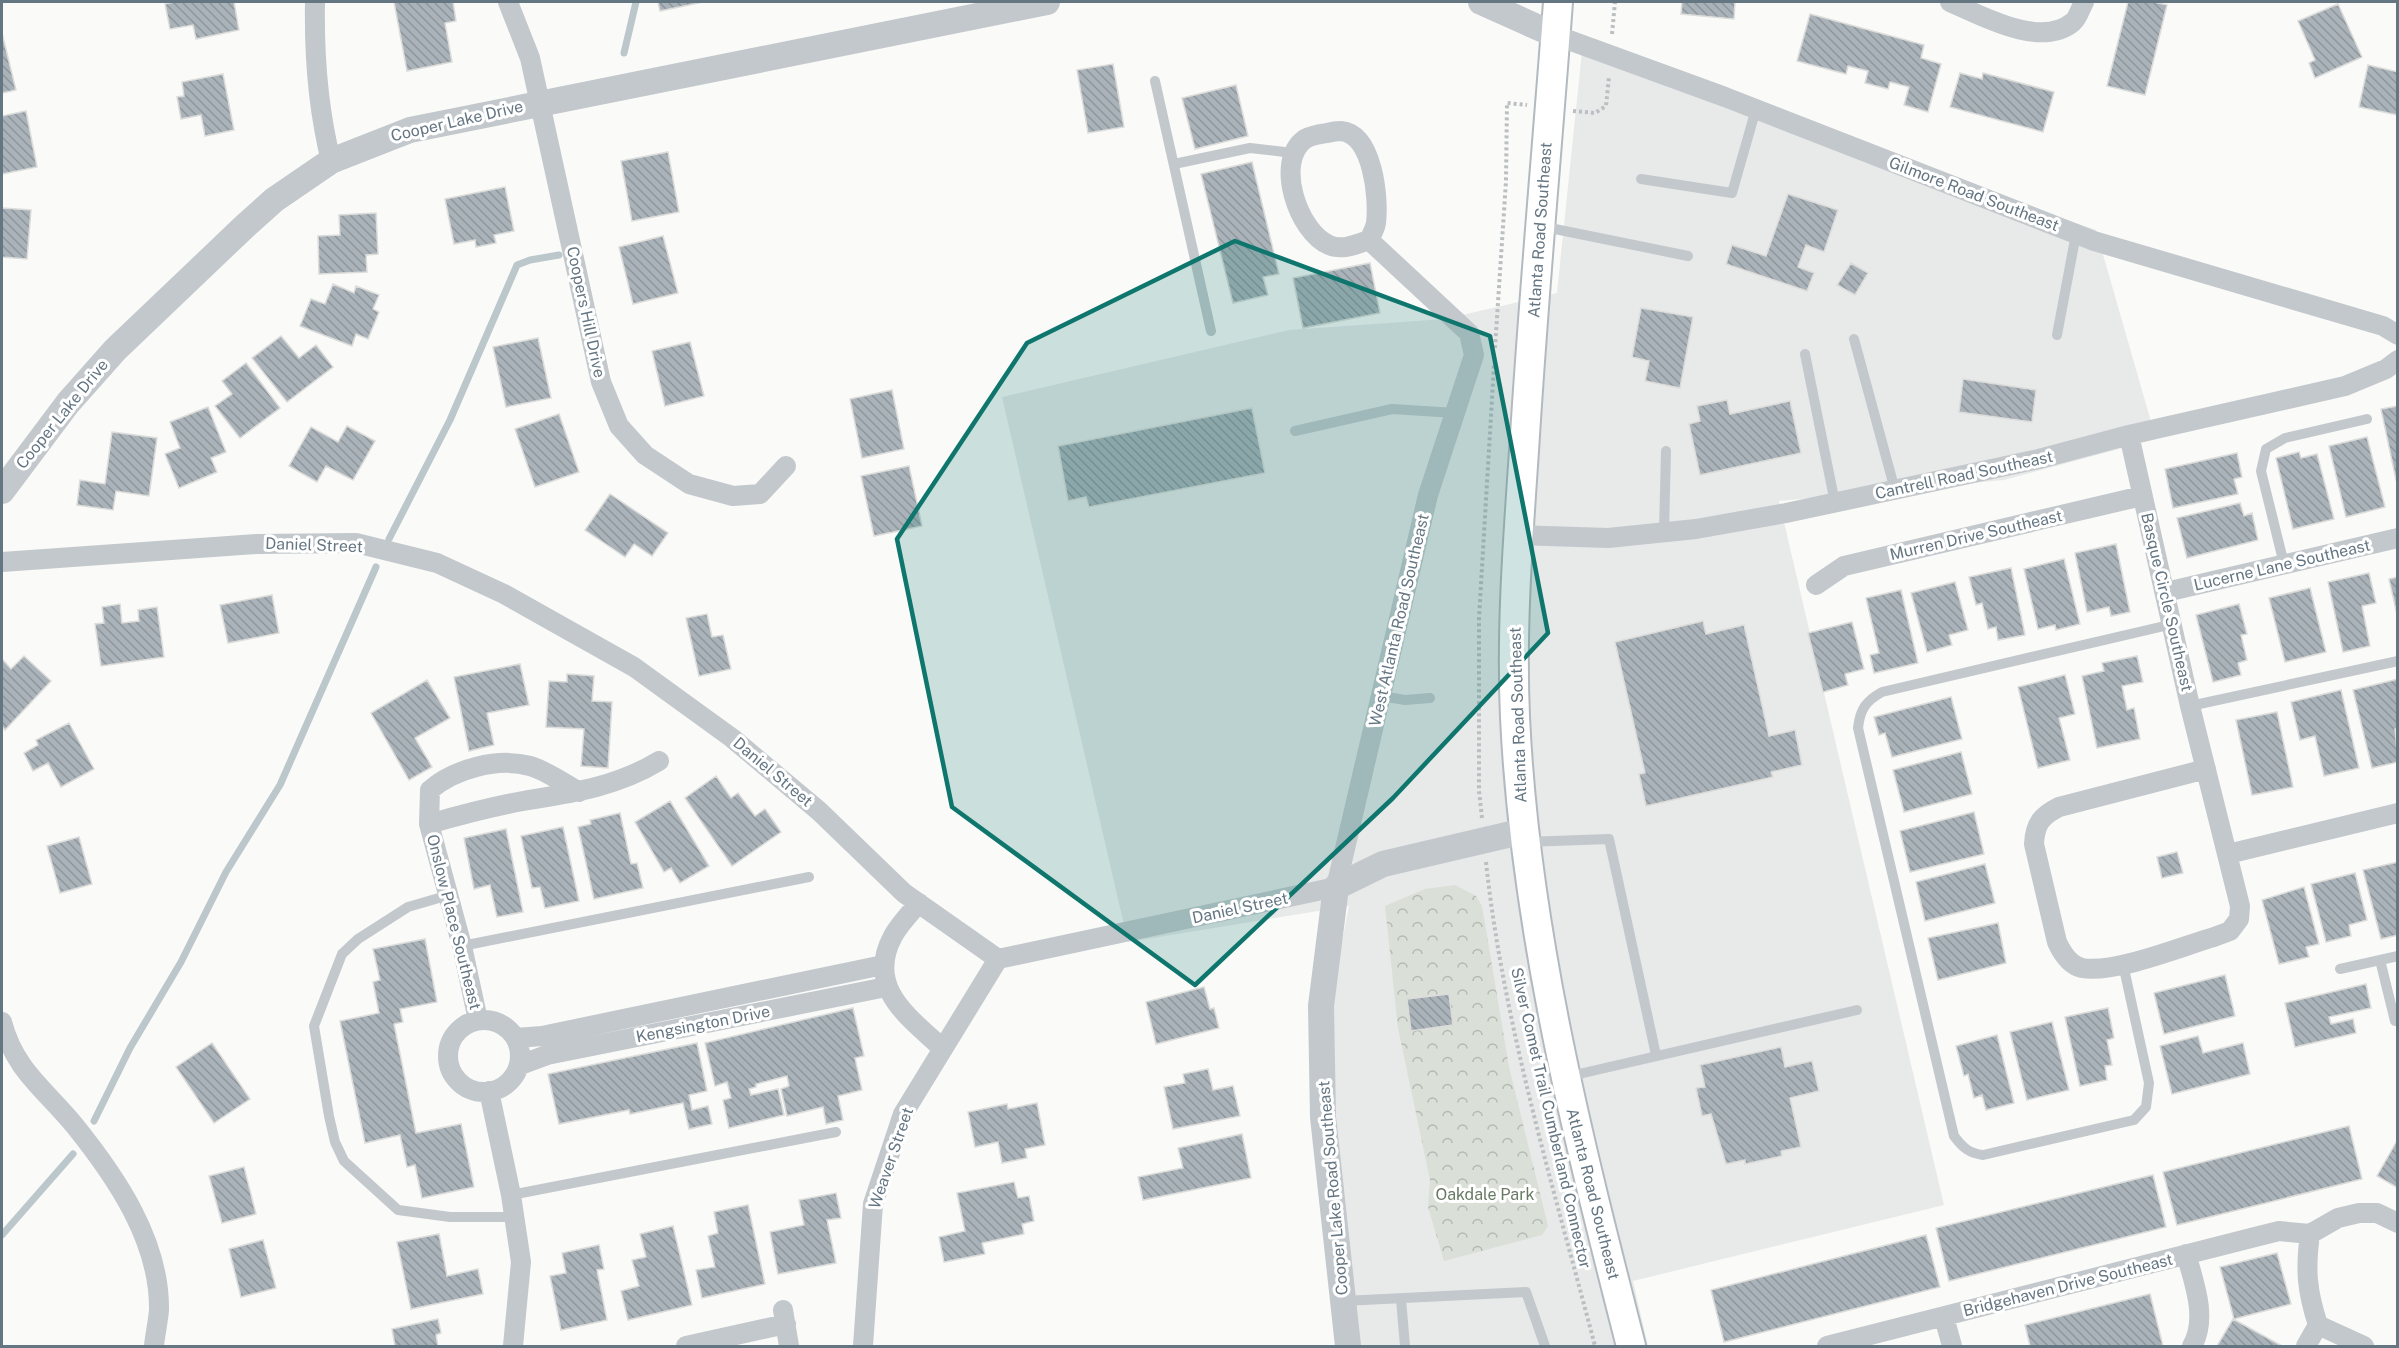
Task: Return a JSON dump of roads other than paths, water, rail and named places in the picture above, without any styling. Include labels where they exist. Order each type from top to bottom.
[{"type":"main road","name":"Atlanta Road Southeast","points":[[1558,2],[1519,535],[1514,671],[1525,837],[1545,980],[1578,1137],[1631,1347]]},
{"type":"street","points":[[315,2],[317,72],[322,127],[331,161]]},
{"type":"street","name":"Coopers Hill Drive","points":[[508,2],[530,58],[601,382],[619,426],[645,455],[689,484],[734,496],[760,494],[786,466]]},
{"type":"street","name":"Cooper Lake Drive","points":[[2,491],[68,403],[115,350],[274,201],[331,161],[410,130],[540,102],[1047,2]]},
{"type":"street","points":[[1481,2],[1556,34]]},
{"type":"street","points":[[1950,2],[2009,27],[2050,34],[2074,22],[2084,2]]},
{"type":"street","name":"Gilmore Road Southeast","points":[[1556,34],[2076,234],[2383,326],[2397,335]]},
{"type":"street","points":[[1342,131],[1359,141],[1371,162],[1377,200],[1376,225],[1369,240],[1347,247],[1330,246],[1309,232],[1293,193],[1293,153],[1305,140],[1317,134],[1342,131]]},
{"type":"street","name":"West Atlanta Road Southeast","points":[[1336,887],[1428,495],[1474,355],[1469,333],[1369,240]]},
{"type":"street","name":"Cantrell Road Southeast","points":[[1519,535],[1608,538],[1696,529],[1835,503],[2039,459],[2129,435],[2345,386],[2386,369],[2397,360]]},
{"type":"street","name":"Basque Circle Southeast","points":[[2129,435],[2190,706],[2228,854],[2240,906],[2239,919],[2230,931],[2102,969],[2079,968],[2063,957],[2057,942],[2034,844],[2035,828],[2044,814],[2059,807],[2206,769]]},
{"type":"street","name":"Murren Drive Southeast","points":[[1816,585],[1844,566],[2142,496]]},
{"type":"street","name":"Lucerne Lane Southeast","points":[[2166,592],[2397,538]]},
{"type":"street","name":"Daniel Street","points":[[2,562],[257,544],[356,543],[437,563],[504,594],[634,667],[732,738],[819,811],[904,892],[998,959],[1336,887],[1383,864],[1525,837]]},
{"type":"street","name":"Onslow Place Southeast","points":[[429,824],[481,810],[579,792],[636,775],[659,761]]},
{"type":"street","name":"Onslow Place Southeast","points":[[478,1020],[462,946],[429,824],[430,790],[443,778],[483,766],[515,762],[532,766],[579,792]]},
{"type":"street","points":[[2228,854],[2397,813]]},
{"type":"street","name":"Cooper Lake Road Southeast","points":[[1336,887],[1321,1006],[1323,1117],[1348,1347]]},
{"type":"street","points":[[919,903],[893,936],[883,965],[886,987],[906,1014],[943,1049]]},
{"type":"street","name":"Weaver Street","points":[[863,1347],[873,1204],[903,1114],[998,959]]},
{"type":"street","name":"Kengsington Drive","points":[[516,1038],[542,1036],[883,965]]},
{"type":"street","name":"Kengsington Drive","points":[[520,1065],[547,1055],[886,987]]},
{"type":"street","points":[[478,1020],[492,1020],[502,1023],[516,1038],[521,1052],[520,1065],[510,1081],[497,1090],[482,1092],[463,1085],[456,1079],[448,1058],[454,1035],[465,1024],[478,1020]]},
{"type":"street","points":[[2,1022],[5,1047],[74,1125],[125,1195],[151,1253],[159,1309],[154,1347]]},
{"type":"street","points":[[489,1091],[511,1195],[521,1262],[514,1346]]},
{"type":"street","points":[[2364,1347],[2318,1325],[2307,1292],[2306,1263],[2310,1234],[2338,1218],[2359,1213],[2377,1213],[2397,1223]]},
{"type":"street","name":"Bridgehaven Drive Southeast","points":[[1834,1346],[2279,1231],[2310,1234]]},
{"type":"street","points":[[2186,1254],[2198,1298],[2198,1324],[2192,1347]]},
{"type":"street","points":[[686,1347],[784,1317],[789,1347]]},
{"type":"street","points":[[1944,1317],[1952,1347]]},
{"type":"street","points":[[2306,1347],[2318,1325]]},
{"type":"lane","points":[[1155,81],[1211,331]]},
{"type":"lane","points":[[1641,179],[1732,193],[1756,109]]},
{"type":"lane","points":[[1174,164],[1250,148],[1293,153]]},
{"type":"lane","points":[[1540,226],[1688,256]]},
{"type":"lane","points":[[2057,335],[2076,234]]},
{"type":"lane","points":[[1854,339],[1895,490]]},
{"type":"lane","points":[[1805,354],[1835,503]]},
{"type":"lane","points":[[1295,431],[1392,409],[1455,412]]},
{"type":"lane","points":[[2284,564],[2261,471],[2266,449],[2284,438],[2367,419]]},
{"type":"lane","points":[[1664,532],[1666,452]]},
{"type":"lane","points":[[2123,964],[2149,1083],[2146,1107],[2134,1120],[1983,1155],[1971,1153],[1962,1147],[1954,1136],[1858,728],[1859,713],[1868,700],[1882,692],[2173,624]]},
{"type":"lane","points":[[2190,706],[2397,661]]},
{"type":"lane","points":[[1381,696],[1405,700],[1430,698]]},
{"type":"lane","points":[[1525,837],[1609,839],[1656,1055]]},
{"type":"lane","points":[[462,946],[809,877]]},
{"type":"lane","points":[[449,895],[408,907],[358,939],[342,954],[314,1026],[329,1116],[335,1142],[344,1161],[398,1210],[450,1217],[514,1217]]},
{"type":"lane","points":[[2340,969],[2397,956]]},
{"type":"lane","points":[[2380,960],[2395,1021]]},
{"type":"lane","points":[[1566,1077],[1857,1010]]},
{"type":"lane","points":[[511,1195],[836,1132]]},
{"type":"lane","points":[[1343,1301],[1401,1299],[1461,1293],[1526,1292],[1545,1347]]},
{"type":"lane","points":[[1401,1299],[1405,1347]]},
{"type":"waterway","points":[[624,53],[636,2]]},
{"type":"waterway","points":[[389,539],[450,420],[517,265],[530,260],[559,255]]},
{"type":"waterway","points":[[94,1121],[130,1048],[181,962],[226,872],[280,785],[376,567]]},
{"type":"waterway","points":[[2,1235],[73,1154]]},
{"type":"park label","name":"Oakdale Park","points":[[1485,1194]]}]
